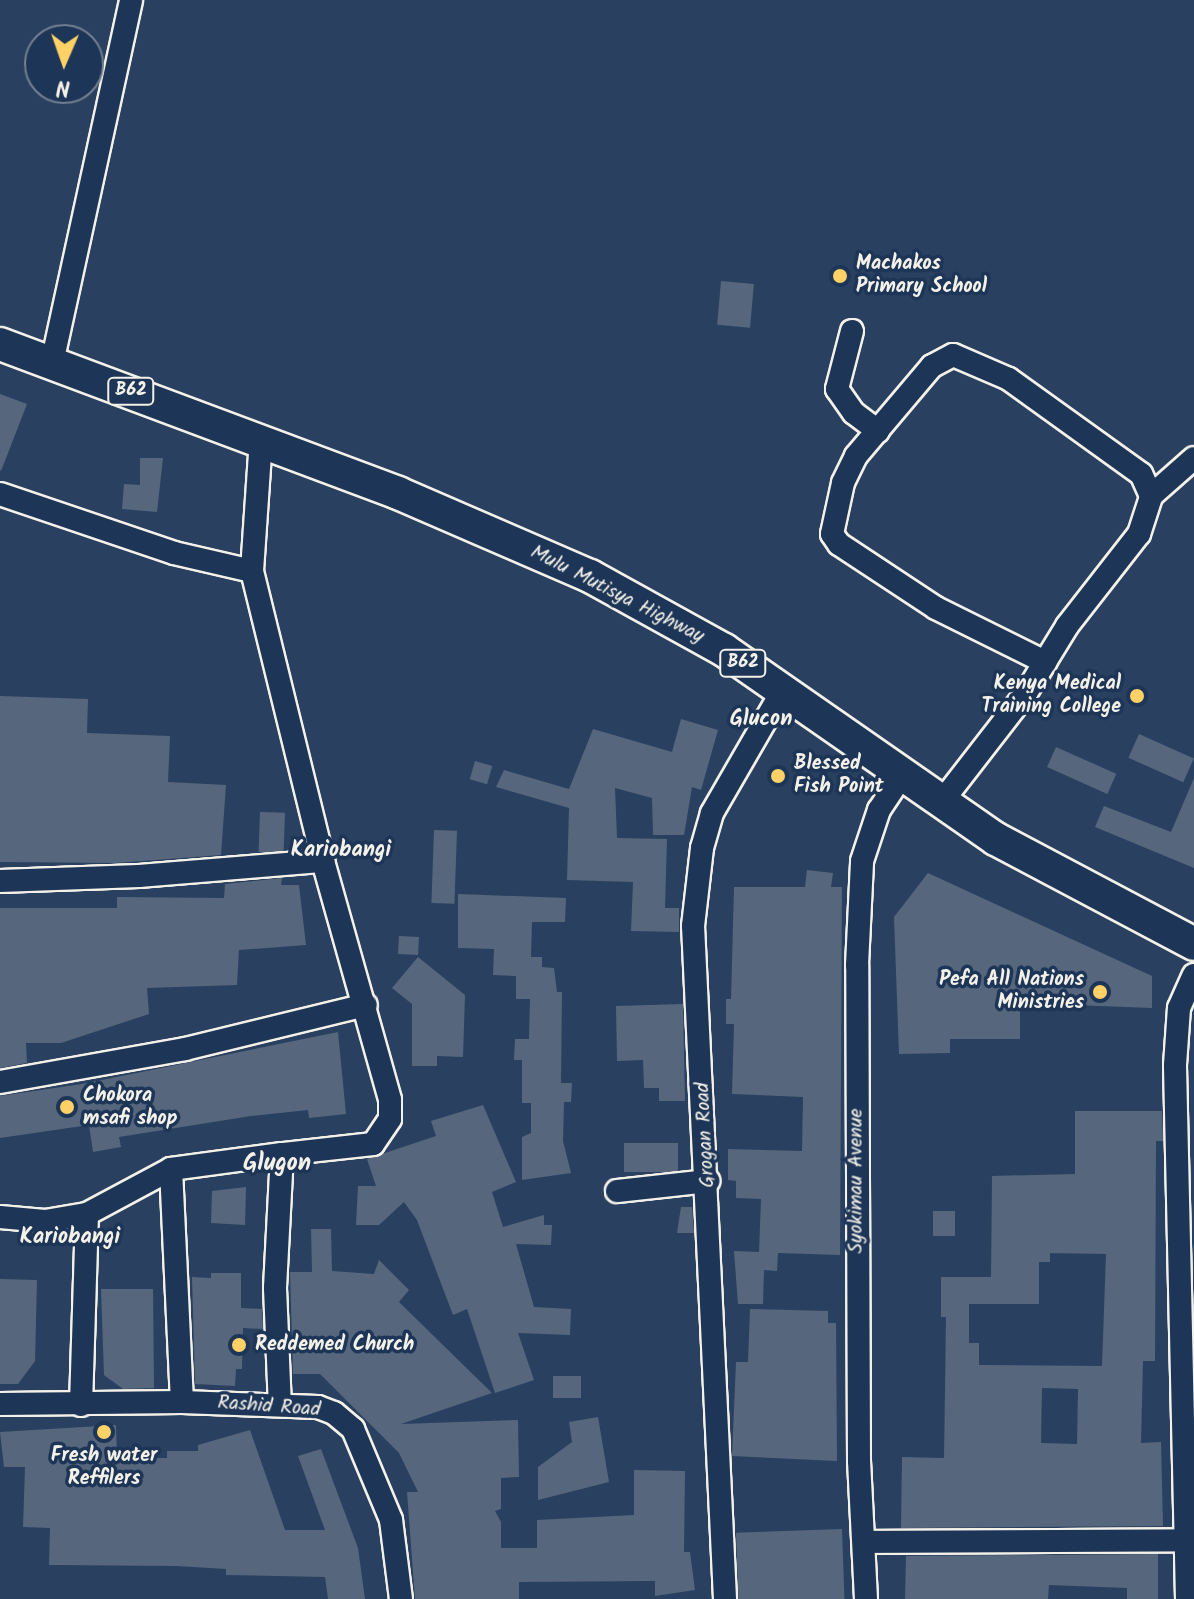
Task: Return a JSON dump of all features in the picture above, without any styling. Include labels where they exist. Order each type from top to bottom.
[{"type":"highway","name":"B62","points":[[0,344],[261,440]]},
{"type":"highway","name":"Mulu Mutisya Highway","points":[[261,440],[590,576],[724,650],[903,774],[940,804],[1063,878],[1194,944]]},
{"type":"street","points":[[52,363],[131,0]]},
{"type":"street","points":[[852,331],[837,389],[854,413],[878,431]]},
{"type":"street","points":[[1045,662],[936,608],[839,544],[832,519],[843,483],[878,431],[932,366],[953,355],[1009,379],[1141,474],[1151,496]]},
{"type":"street","points":[[0,1217],[45,1221],[87,1214],[171,1169],[373,1144],[385,1132],[390,1100],[366,1005],[323,861],[252,571],[261,440]]},
{"type":"street","points":[[940,804],[1139,534],[1151,496],[1194,458]]},
{"type":"street","points":[[0,494],[159,549],[252,571]]},
{"type":"street","name":"Grogan Road","points":[[725,1599],[708,1181],[693,926],[702,848],[712,813],[782,692]]},
{"type":"street","name":"Syokimau Avenue","points":[[866,1599],[856,1211],[862,861],[879,810],[903,774]]},
{"type":"street","points":[[0,881],[139,876],[323,861]]},
{"type":"street","points":[[1187,1599],[1185,1172],[1179,1008],[1194,975]]},
{"type":"street","points":[[0,1082],[185,1049],[366,1005]]},
{"type":"street","points":[[280,1405],[275,1288],[282,1154]]},
{"type":"street","points":[[171,1169],[182,1402]]},
{"type":"street","points":[[617,1191],[708,1181]]},
{"type":"street","points":[[81,1405],[87,1214]]},
{"type":"street","name":"Rashid Road","points":[[0,1404],[182,1402],[318,1407],[353,1429],[391,1520],[401,1599]]},
{"type":"street","points":[[865,1542],[1188,1541]]},
{"type":"building","points":[[721,281],[754,284],[750,328],[717,325]]},
{"type":"building","points":[[0,394],[27,404],[1,471],[0,470]]},
{"type":"building","points":[[140,458],[163,458],[157,512],[122,509],[124,484],[140,485]]},
{"type":"building","points":[[0,696],[88,699],[87,733],[170,736],[168,782],[226,785],[221,855],[116,863],[0,862]]},
{"type":"building","points":[[681,719],[718,730],[701,790],[692,787],[684,835],[653,835],[652,798],[615,788],[617,838],[667,839],[665,908],[679,908],[679,932],[631,931],[633,882],[567,880],[569,808],[496,787],[504,770],[569,789],[593,729],[672,752]]},
{"type":"building","points":[[1139,734],[1194,758],[1183,782],[1128,758]]},
{"type":"building","points":[[1056,747],[1116,774],[1107,794],[1047,767]]},
{"type":"building","points":[[475,761],[492,766],[487,784],[470,779]]},
{"type":"building","points":[[1194,778],[1194,868],[1095,827],[1104,806],[1171,832]]},
{"type":"building","points":[[260,812],[285,813],[284,853],[259,852]]},
{"type":"building","points":[[434,830],[457,831],[454,904],[431,903]]},
{"type":"building","points":[[807,870],[833,873],[831,887],[842,887],[840,1255],[778,1253],[777,1271],[764,1270],[763,1304],[738,1304],[734,1251],[759,1252],[761,1199],[736,1198],[736,1181],[728,1180],[728,1149],[802,1151],[803,1097],[732,1094],[734,1024],[726,1024],[726,999],[731,999],[734,887],[805,887]]},
{"type":"building","points":[[928,873],[1152,976],[1152,1008],[1020,1003],[1020,1039],[950,1039],[950,1053],[899,1054],[894,917]]},
{"type":"building","points":[[282,878],[281,885],[299,885],[306,945],[239,950],[237,985],[147,988],[149,1014],[61,1043],[26,1043],[27,1063],[0,1068],[0,908],[117,908],[117,897],[224,898],[225,884]]},
{"type":"building","points":[[458,894],[566,898],[565,922],[532,922],[531,957],[542,957],[542,967],[554,968],[557,992],[562,992],[561,1083],[572,1083],[571,1102],[564,1102],[563,1141],[571,1173],[522,1180],[522,1137],[531,1133],[531,1103],[522,1103],[522,1060],[514,1060],[515,1039],[529,1039],[530,999],[516,999],[516,976],[493,975],[494,949],[458,948]]},
{"type":"building","points":[[399,936],[419,937],[418,955],[398,954]]},
{"type":"building","points":[[418,957],[465,995],[463,1057],[437,1056],[437,1066],[412,1066],[412,1004],[392,988]]},
{"type":"building","points":[[683,1004],[685,1101],[659,1101],[659,1088],[644,1088],[643,1060],[617,1061],[616,1006]]},
{"type":"building","points":[[338,1032],[346,1114],[309,1118],[308,1110],[251,1116],[119,1137],[121,1147],[93,1152],[89,1125],[0,1138],[0,1096],[82,1084]]},
{"type":"building","points":[[483,1105],[516,1182],[492,1192],[503,1227],[544,1215],[544,1225],[552,1225],[551,1245],[516,1244],[534,1307],[571,1309],[570,1335],[518,1333],[534,1380],[495,1393],[467,1309],[453,1315],[417,1220],[404,1202],[379,1225],[356,1225],[358,1186],[376,1186],[367,1159],[436,1136],[431,1121]]},
{"type":"building","points":[[1075,1111],[1162,1111],[1163,1141],[1156,1141],[1155,1361],[1143,1361],[1141,1443],[1161,1442],[1163,1526],[901,1528],[902,1457],[944,1458],[946,1317],[941,1317],[941,1277],[991,1277],[992,1176],[1075,1174]],"holes":[[[1050,1253],[1106,1254],[1102,1366],[979,1365],[979,1343],[969,1343],[969,1304],[1039,1304],[1039,1262],[1050,1262]],[[1042,1388],[1078,1389],[1077,1444],[1041,1443]]]},
{"type":"building","points":[[624,1143],[678,1143],[678,1172],[624,1172]]},
{"type":"building","points":[[246,1187],[245,1225],[211,1223],[212,1191]]},
{"type":"building","points":[[681,1207],[692,1207],[694,1233],[677,1233]]},
{"type":"building","points":[[933,1211],[955,1211],[955,1236],[933,1236]]},
{"type":"building","points":[[311,1229],[331,1229],[332,1271],[374,1274],[379,1260],[409,1290],[399,1302],[492,1393],[401,1424],[518,1420],[519,1477],[501,1478],[501,1509],[495,1511],[501,1522],[501,1548],[537,1548],[537,1520],[634,1515],[634,1470],[685,1471],[684,1552],[690,1552],[695,1590],[655,1596],[655,1581],[519,1582],[519,1599],[415,1599],[407,1492],[418,1492],[399,1453],[320,1374],[293,1374],[290,1272],[312,1272]]},
{"type":"building","points":[[211,1273],[241,1273],[241,1308],[262,1309],[263,1329],[243,1328],[242,1369],[236,1369],[235,1386],[195,1384],[192,1277],[211,1278]]},
{"type":"building","points":[[0,1279],[37,1280],[35,1361],[18,1384],[0,1384]]},
{"type":"building","points":[[101,1289],[153,1289],[154,1388],[123,1389],[104,1375]]},
{"type":"building","points":[[750,1309],[828,1311],[828,1323],[836,1323],[837,1461],[732,1456],[736,1362],[748,1362]]},
{"type":"building","points":[[553,1376],[581,1376],[581,1398],[553,1398]]},
{"type":"building","points":[[598,1417],[609,1482],[538,1500],[538,1467],[572,1442],[569,1422]]},
{"type":"building","points":[[116,1425],[117,1458],[167,1458],[167,1451],[198,1451],[198,1445],[250,1430],[285,1530],[325,1530],[298,1456],[321,1449],[358,1548],[365,1599],[328,1599],[325,1577],[226,1575],[226,1569],[176,1566],[49,1565],[50,1528],[23,1527],[25,1467],[4,1467],[0,1432]]},
{"type":"building","points":[[842,1529],[844,1599],[738,1599],[736,1533]]},
{"type":"building","points":[[1158,1554],[1158,1599],[1127,1599],[1127,1588],[1049,1585],[1048,1599],[905,1599],[906,1556]]},
{"type":"place","name":"Machakos Primary School","points":[[840,276]]},
{"type":"place","name":"Kenya Medical Training College","points":[[1137,696]]},
{"type":"place","name":"Blessed Fish Point","points":[[778,776]]},
{"type":"place","name":"Pefa All Nations Ministries","points":[[1100,992]]},
{"type":"place","name":"Chokora msafi shop","points":[[67,1107]]},
{"type":"place","name":"Reddemed Church","points":[[239,1345]]},
{"type":"place","name":"Fresh water Reffilers","points":[[104,1432]]},
{"type":"district","name":"Glucon","points":[[761,720]]},
{"type":"district","name":"Kariobangi","points":[[341,851]]},
{"type":"district","name":"Glugon","points":[[277,1164]]},
{"type":"district","name":"Kariobangi","points":[[70,1238]]}]
